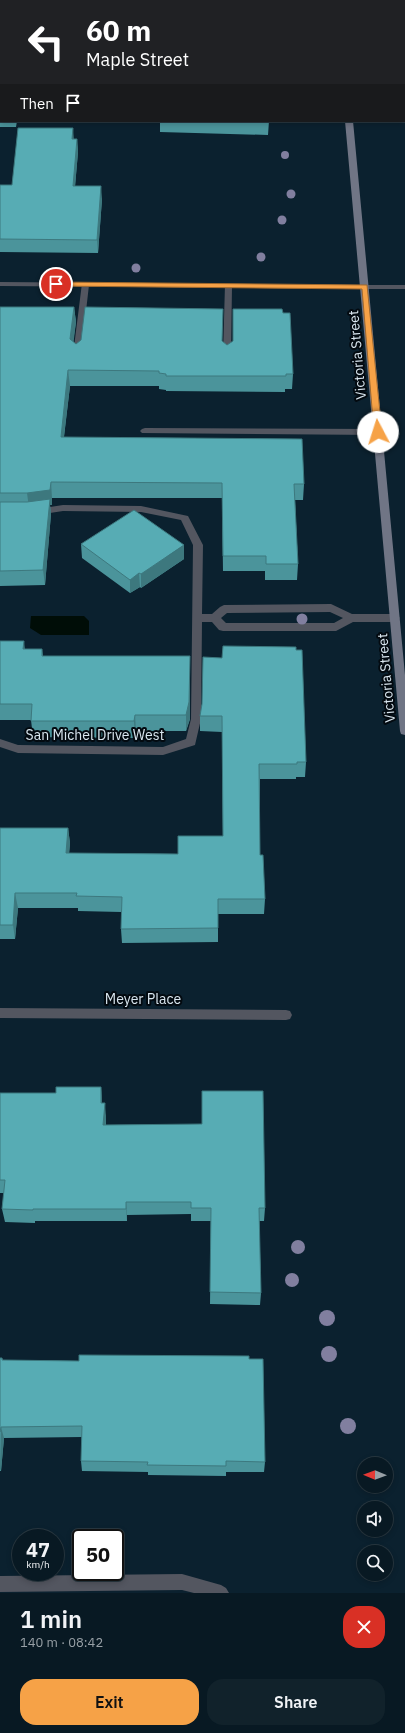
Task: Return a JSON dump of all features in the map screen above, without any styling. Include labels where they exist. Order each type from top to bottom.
[{"type":"main road","name":"Victoria Street","points":[[349,122],[395,618],[401,638],[405,731]]},
{"type":"street","points":[[328,0],[338,0]]},
{"type":"street","points":[[0,284],[405,287]]},
{"type":"street","points":[[77,355],[85,285]]},
{"type":"street","points":[[227,356],[228,286]]},
{"type":"street","points":[[145,431],[378,432]]},
{"type":"street","points":[[30,513],[62,508],[141,509],[186,518],[198,545],[197,618],[215,618],[224,609],[331,608],[351,618],[395,618]]},
{"type":"street","name":"San Michel Drive West","points":[[0,743],[18,749],[162,751],[191,742],[196,719],[197,618]]},
{"type":"street","points":[[215,618],[223,627],[245,628],[336,627],[351,618]]},
{"type":"street","name":"Meyer Place","points":[[0,1013],[286,1014]]},
{"type":"street","points":[[0,1584],[182,1582],[221,1593]]},
{"type":"shaded area","points":[[31,616],[84,616],[89,621],[89,635],[41,635],[30,628]]},
{"type":"building","points":[[18,128],[73,128],[72,139],[77,139],[73,186],[101,186],[97,240],[0,239],[0,185],[12,185]]},
{"type":"building","points":[[0,307],[74,307],[70,339],[76,344],[81,340],[85,307],[223,309],[222,341],[227,345],[233,341],[233,309],[282,309],[283,313],[290,313],[293,374],[286,374],[286,376],[166,376],[166,374],[159,373],[159,371],[68,370],[61,437],[302,439],[304,484],[294,484],[298,564],[266,564],[266,556],[223,556],[222,483],[51,482],[50,490],[27,493],[0,493]]},
{"type":"building","points":[[50,499],[43,570],[0,571],[0,502],[27,502]]},
{"type":"building","points":[[134,510],[184,545],[130,580],[81,544]]},
{"type":"building","points":[[0,641],[24,641],[23,649],[42,649],[42,656],[190,656],[189,702],[186,715],[135,715],[134,721],[31,721],[32,704],[0,704]]},
{"type":"building","points":[[223,646],[296,647],[296,650],[302,650],[306,762],[297,762],[297,764],[259,764],[260,855],[263,855],[265,899],[218,899],[218,928],[121,929],[122,897],[76,896],[77,893],[15,893],[13,925],[0,925],[0,828],[68,828],[66,853],[178,854],[178,836],[223,836],[222,716],[200,716],[202,704],[203,657],[222,658]]},
{"type":"building","points":[[56,1087],[101,1087],[101,1103],[105,1103],[103,1125],[202,1124],[202,1091],[263,1091],[265,1208],[259,1208],[261,1293],[210,1292],[211,1208],[191,1208],[191,1202],[126,1202],[126,1209],[2,1209],[5,1180],[0,1180],[0,1093],[56,1093]]},
{"type":"building","points":[[79,1355],[249,1356],[249,1359],[263,1359],[265,1462],[226,1461],[226,1466],[147,1465],[148,1462],[81,1461],[82,1426],[1,1427],[0,1432],[0,1358],[2,1358],[2,1360],[79,1361]]},
{"type":"route","points":[[56,284],[365,286],[378,432]]}]
